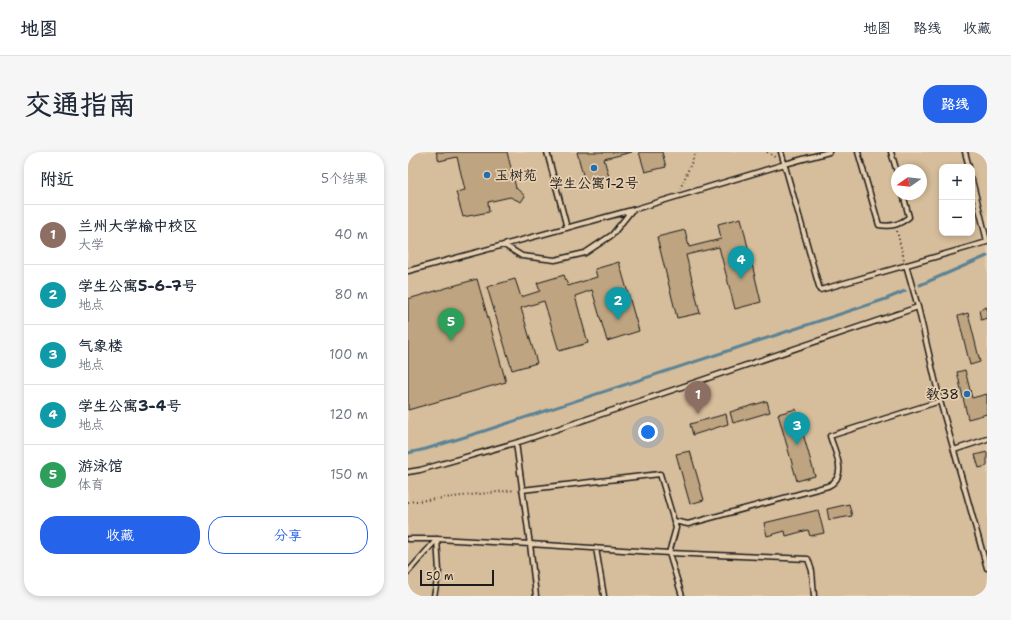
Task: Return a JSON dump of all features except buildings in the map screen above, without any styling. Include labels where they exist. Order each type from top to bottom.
[{"type":"lane","points":[[547,152],[567,228]]},
{"type":"lane","points":[[782,152],[820,290],[987,241],[975,192]]},
{"type":"lane","points":[[408,271],[632,210],[829,152]]},
{"type":"lane","points":[[858,152],[879,225],[895,225],[903,222],[909,217],[905,200]]},
{"type":"lane","points":[[892,152],[895,164]]},
{"type":"lane","points":[[965,152],[968,164]]},
{"type":"lane","points":[[504,245],[522,256],[555,260],[585,253],[612,235],[632,210]]},
{"type":"lane","points":[[906,265],[918,308],[940,401],[987,568]]},
{"type":"lane","points":[[408,472],[516,443],[918,308]]},
{"type":"lane","points":[[674,521],[688,524],[828,486],[837,480],[840,469],[830,436],[940,401]]},
{"type":"lane","points":[[954,450],[987,439]]},
{"type":"lane","points":[[516,443],[536,596]]},
{"type":"lane","points":[[522,490],[660,474],[676,528],[669,552],[682,596]]},
{"type":"lane","points":[[408,539],[437,539],[808,560],[812,571],[814,596]]},
{"type":"lane","points":[[408,572],[437,539]]},
{"type":"lane","points":[[434,596],[439,571],[437,539]]},
{"type":"lane","points":[[596,548],[604,596]]},
{"type":"path","points":[[676,197],[696,152]]},
{"type":"path","points":[[895,225],[906,265]]},
{"type":"path","points":[[408,502],[522,490]]},
{"type":"shaded area","points":[[408,152],[987,152],[987,596],[408,596]]},
{"type":"waterway","points":[[920,285],[987,256]]},
{"type":"waterway","points":[[408,453],[484,431],[886,299],[905,291]]},
{"type":"place","name":"学生公寓1-2号","points":[[594,168]]},
{"type":"place","name":"玉树苑","points":[[487,175]]},
{"type":"place","name":"学生公寓3-4号","points":[[741,279]]},
{"type":"place","name":"学生公寓5-6-7号","points":[[618,320]]},
{"type":"place","name":"游泳馆","points":[[451,341]]},
{"type":"place","name":"教38","points":[[967,394]]},
{"type":"place","name":"兰州大学榆中校区","points":[[698,414]]},
{"type":"place","name":"气象楼","points":[[797,445]]}]
